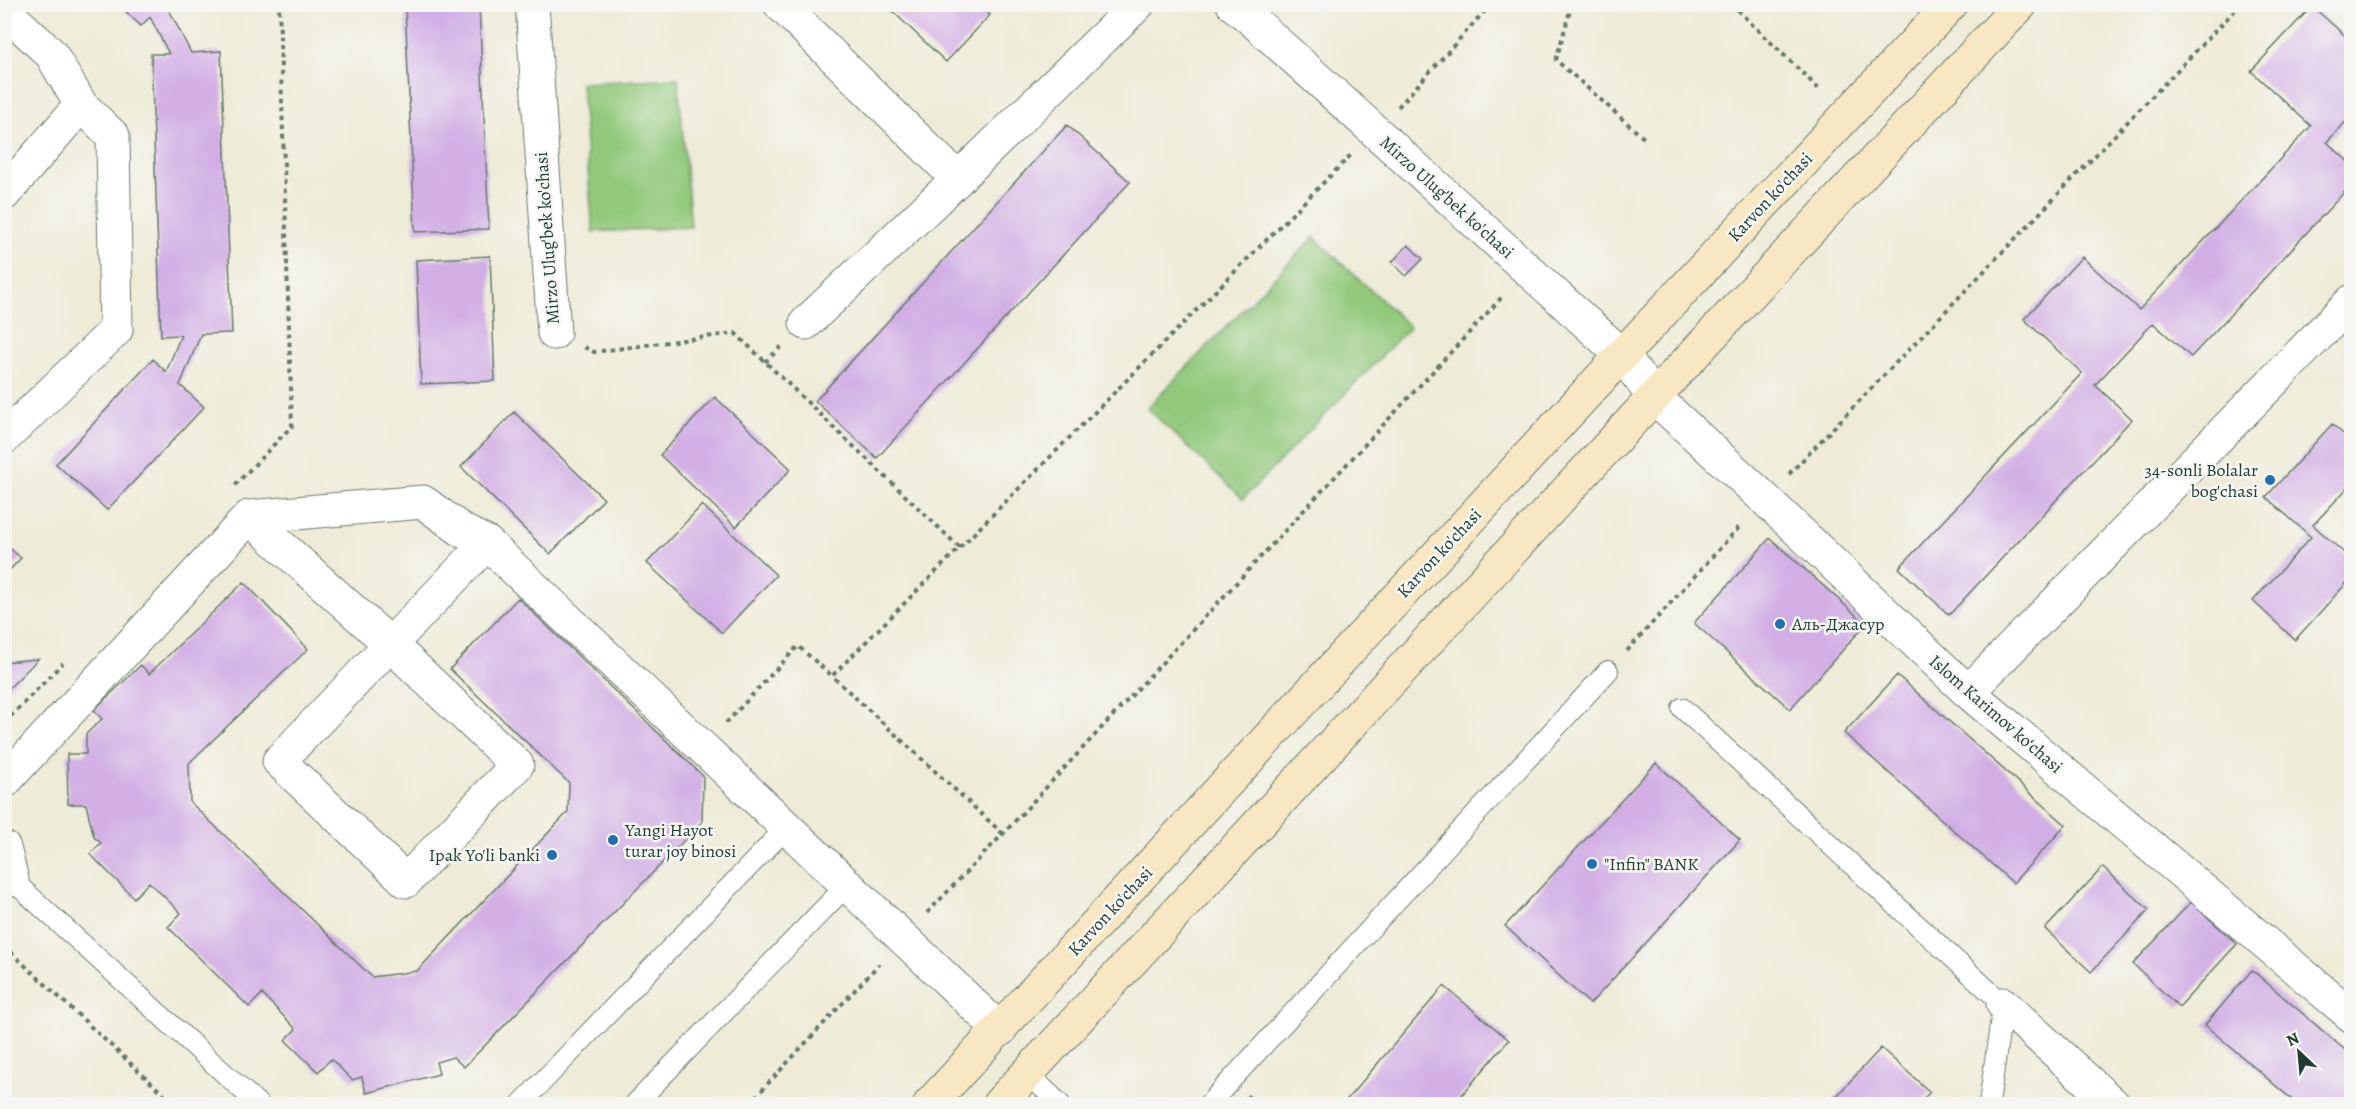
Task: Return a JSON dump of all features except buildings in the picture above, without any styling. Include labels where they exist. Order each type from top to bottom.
[{"type":"main road","name":"Karvon ko'chasi","points":[[930,1104],[1622,355],[1951,4]]},
{"type":"main road","points":[[999,1104],[2021,4]]},
{"type":"street","name":"Mirzo Ulug'bek ko'chasi","points":[[532,4],[554,333]]},
{"type":"street","points":[[780,4],[958,179]]},
{"type":"street","points":[[806,323],[1138,4]]},
{"type":"street","name":"Mirzo Ulug'bek ko'chasi","points":[[1233,4],[1622,355],[1654,398]]},
{"type":"street","points":[[4,10],[51,54],[81,105],[113,136],[116,330],[4,438]]},
{"type":"street","points":[[4,194],[81,105]]},
{"type":"street","points":[[1968,692],[2352,301]]},
{"type":"street","name":"Islom Karimov ko‘chasi","points":[[1654,398],[1765,499],[1968,692],[2352,1016]]},
{"type":"street","points":[[4,782],[249,517],[423,502],[463,531],[487,543],[1000,1030]]},
{"type":"street","points":[[249,517],[390,644],[517,765],[406,881],[279,761],[390,644],[487,543]]},
{"type":"street","points":[[4,849],[8,884]]},
{"type":"street","points":[[2003,1004],[2113,1104]]},
{"type":"lane","points":[[1209,1104],[1478,815],[1608,671]]},
{"type":"lane","points":[[1682,708],[2003,1004],[1989,1104]]},
{"type":"lane","points":[[521,1104],[786,828]]},
{"type":"lane","points":[[8,884],[258,1104]]},
{"type":"lane","points":[[635,1104],[847,885]]},
{"type":"lane","points":[[1028,1074],[1060,1104]]},
{"type":"path","points":[[234,485],[292,426],[279,4]]},
{"type":"path","points":[[832,676],[1375,132],[1491,4]]},
{"type":"path","points":[[1572,4],[1556,60],[1646,140]]},
{"type":"path","points":[[1731,4],[1847,115]]},
{"type":"path","points":[[1608,671],[1765,499],[2241,4]]},
{"type":"path","points":[[749,1104],[1527,270]]},
{"type":"path","name":"Mirzo Ulug'bek ko'chasi","points":[[554,333],[594,352],[735,333],[960,548]]},
{"type":"path","points":[[703,748],[798,646],[1003,834]]},
{"type":"path","points":[[4,723],[70,655]]},
{"type":"path","points":[[4,946],[174,1104]]},
{"type":"green space","points":[[678,78],[691,227],[593,232],[581,83]]},
{"type":"green space","points":[[1314,237],[1410,327],[1243,499],[1147,408]]},
{"type":"place","name":"34-sonli Bolalar bog'chasi","points":[[2270,480]]},
{"type":"place","name":"Аль-Джасур","points":[[1780,624]]},
{"type":"place","name":"Yangi Hayot turar joy binosi","points":[[613,840]]},
{"type":"place","name":"Ipak Yo'li banki","points":[[552,855]]},
{"type":"place","name":"\"Infin\" BANK","points":[[1592,864]]}]
